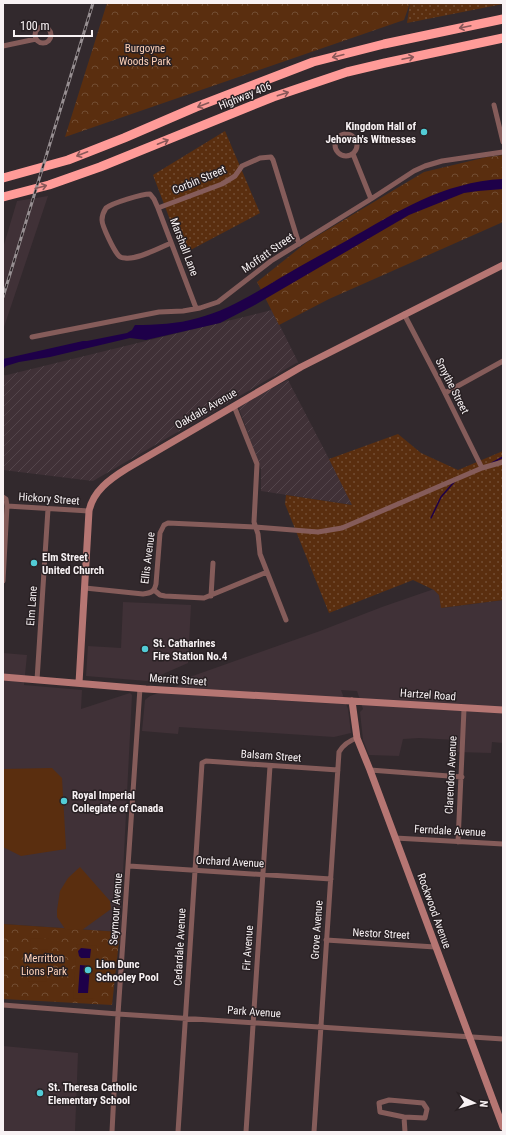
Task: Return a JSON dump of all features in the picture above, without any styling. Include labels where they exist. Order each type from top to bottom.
[{"type":"highway","name":"Highway 406","points":[[3,178],[68,160],[196,107],[314,62],[384,44],[503,20]]},
{"type":"highway","name":"Highway 406","points":[[3,197],[49,185],[100,167],[273,97],[346,72],[503,38]]},
{"type":"street","points":[[3,46],[36,39]]},
{"type":"street","points":[[494,105],[503,142]]},
{"type":"street","points":[[345,134],[355,137],[358,144],[353,154],[346,156],[339,154],[335,147],[338,137],[345,134]]},
{"type":"street","name":"Moffatt Street","points":[[32,336],[159,312],[196,308],[218,302],[271,261],[372,199],[414,171],[442,161],[503,152]]},
{"type":"street","points":[[353,154],[372,199]]},
{"type":"street","name":"Corbin Street","points":[[158,208],[222,184],[235,176],[242,166],[260,158],[270,157],[273,160],[299,244]]},
{"type":"street","name":"Marshall Lane","points":[[171,243],[140,255],[130,258],[123,258],[117,253],[102,221],[103,214],[107,208],[135,197],[150,194],[158,208],[196,308]]},
{"type":"street","name":"Oakdale Avenue","points":[[79,683],[89,512],[92,501],[108,481],[300,366],[503,265]]},
{"type":"street","name":"Smythe Street","points":[[404,314],[482,468]]},
{"type":"street","points":[[445,393],[503,361]]},
{"type":"street","points":[[234,406],[257,464],[254,522],[258,534],[260,554],[286,620]]},
{"type":"street","points":[[255,527],[318,532],[342,528],[482,468],[503,462]]},
{"type":"street","points":[[3,498],[6,499],[7,506],[3,581]]},
{"type":"street","name":"Hickory Street","points":[[7,506],[89,512]]},
{"type":"street","name":"Elm Lane","points":[[37,680],[48,509]]},
{"type":"street","name":"Ellis Avenue","points":[[85,588],[143,594],[151,593],[156,584],[160,533],[164,525],[168,523],[255,527]]},
{"type":"street","points":[[211,596],[213,563]]},
{"type":"street","points":[[154,590],[165,596],[204,598],[267,572]]},
{"type":"street","name":"Merritt Street","points":[[3,677],[140,688],[352,701]]},
{"type":"street","name":"Seymour Avenue","points":[[112,1132],[118,1014],[140,688]]},
{"type":"street","name":"Hartzel Road","points":[[352,701],[464,709],[503,710]]},
{"type":"street","name":"Rockwood Avenue","points":[[352,701],[357,738],[503,1127]]},
{"type":"street","name":"Clarendon Avenue","points":[[458,842],[464,709]]},
{"type":"street","name":"Grove Avenue","points":[[314,1132],[339,752],[349,741],[357,738]]},
{"type":"street","name":"Balsam Street","points":[[202,764],[206,761],[338,770]]},
{"type":"street","name":"Cedardale Avenue","points":[[178,1132],[202,764]]},
{"type":"street","name":"Fir Avenue","points":[[246,1132],[270,766]]},
{"type":"street","points":[[370,770],[462,777]]},
{"type":"street","name":"Ferndale Avenue","points":[[395,838],[503,844]]},
{"type":"street","name":"Orchard Avenue","points":[[129,866],[330,879]]},
{"type":"street","name":"Nestor Street","points":[[326,940],[435,947]]},
{"type":"street","name":"Park Avenue","points":[[3,1005],[503,1039]]},
{"type":"street","points":[[389,1100],[423,1103],[427,1109],[425,1118],[404,1117],[380,1112],[379,1103],[389,1100]]},
{"type":"street","points":[[404,1117],[405,1132]]},
{"type":"shaded area","points":[[503,179],[503,189],[464,193],[409,215],[253,306],[220,323],[146,340],[130,338],[50,357],[19,362],[6,366],[3,369],[3,359],[127,333],[132,330],[135,325],[182,322],[220,311],[402,209],[421,200],[460,186],[481,181]]},
{"type":"shaded area","points":[[48,196],[3,330],[3,248],[17,201]]},
{"type":"shaded area","points":[[272,310],[298,362],[93,481],[3,470],[3,376]]},
{"type":"shaded area","points":[[288,380],[353,505],[261,491],[261,469],[238,406]]},
{"type":"shaded area","points":[[434,589],[439,595],[442,608],[503,600],[503,743],[492,742],[491,753],[457,752],[457,740],[419,738],[403,739],[399,756],[369,755],[363,740],[360,712],[363,709],[357,691],[341,690],[348,709],[351,733],[334,737],[179,727],[178,734],[142,731],[145,700],[150,696],[186,683],[187,678]]},
{"type":"shaded area","points":[[123,602],[191,605],[188,663],[147,681],[86,676],[88,646],[121,648]]},
{"type":"shaded area","name":"Royal Imperial Collegiate of Canada","points":[[3,653],[27,655],[24,685],[82,690],[81,709],[130,693],[132,695],[120,932],[3,924]]},
{"type":"shaded area","points":[[81,948],[91,949],[90,958],[81,958],[79,956],[78,951]]},
{"type":"shaded area","points":[[80,965],[90,966],[88,993],[78,993]]},
{"type":"shaded area","name":"St. Theresa Catholic Elementary School","points":[[3,1046],[78,1053],[75,1132],[3,1132]]},
{"type":"green space","name":"Burgoyne Woods Park","points":[[107,3],[410,3],[404,20],[65,137]]},
{"type":"green space","points":[[410,3],[503,3],[503,4],[407,23]]},
{"type":"green space","points":[[225,131],[260,213],[183,254],[153,175]]},
{"type":"green space","points":[[503,155],[503,222],[329,299],[279,325],[257,282],[307,242],[424,172],[487,157]]},
{"type":"green space","points":[[398,434],[421,453],[458,470],[503,451],[503,600],[441,608],[439,595],[434,590],[413,580],[329,613],[285,504],[286,495],[352,505],[329,459]]},
{"type":"green space","points":[[52,768],[62,778],[66,849],[21,856],[3,847],[3,769]]},
{"type":"green space","points":[[80,867],[110,901],[111,909],[82,930],[65,929],[57,917],[60,891],[68,878]]},
{"type":"green space","name":"Merritton Lions Park","points":[[3,924],[120,932],[112,1005],[3,999]]},
{"type":"green space","points":[[31,938],[49,939],[49,947],[30,947]]},
{"type":"green space","name":"Lion Dunc Schooley Pool","points":[[77,944],[97,946],[96,962],[99,962],[99,967],[101,967],[100,987],[95,987],[95,999],[73,998]]},
{"type":"green space","points":[[30,949],[48,950],[48,959],[29,958]]},
{"type":"green space","points":[[29,961],[48,962],[47,970],[29,969]]},
{"type":"green space","points":[[29,972],[47,973],[46,982],[28,981]]},
{"type":"waterway","points":[[492,463],[503,457]]},
{"type":"waterway","points":[[431,518],[441,497],[455,481]]},
{"type":"railway","points":[[3,297],[93,3]]},
{"type":"place","name":"Kingdom Hall of Jehovah's Witnesses","points":[[424,132]]},
{"type":"place","name":"Elm Street United Church","points":[[34,563]]},
{"type":"place","name":"St. Catharines Fire Station No.4","points":[[145,649]]},
{"type":"place","name":"Royal Imperial Collegiate of Canada","points":[[64,801]]},
{"type":"place","name":"Lion Dunc Schooley Pool","points":[[88,970]]},
{"type":"place","name":"St. Theresa Catholic Elementary School","points":[[40,1093]]}]
